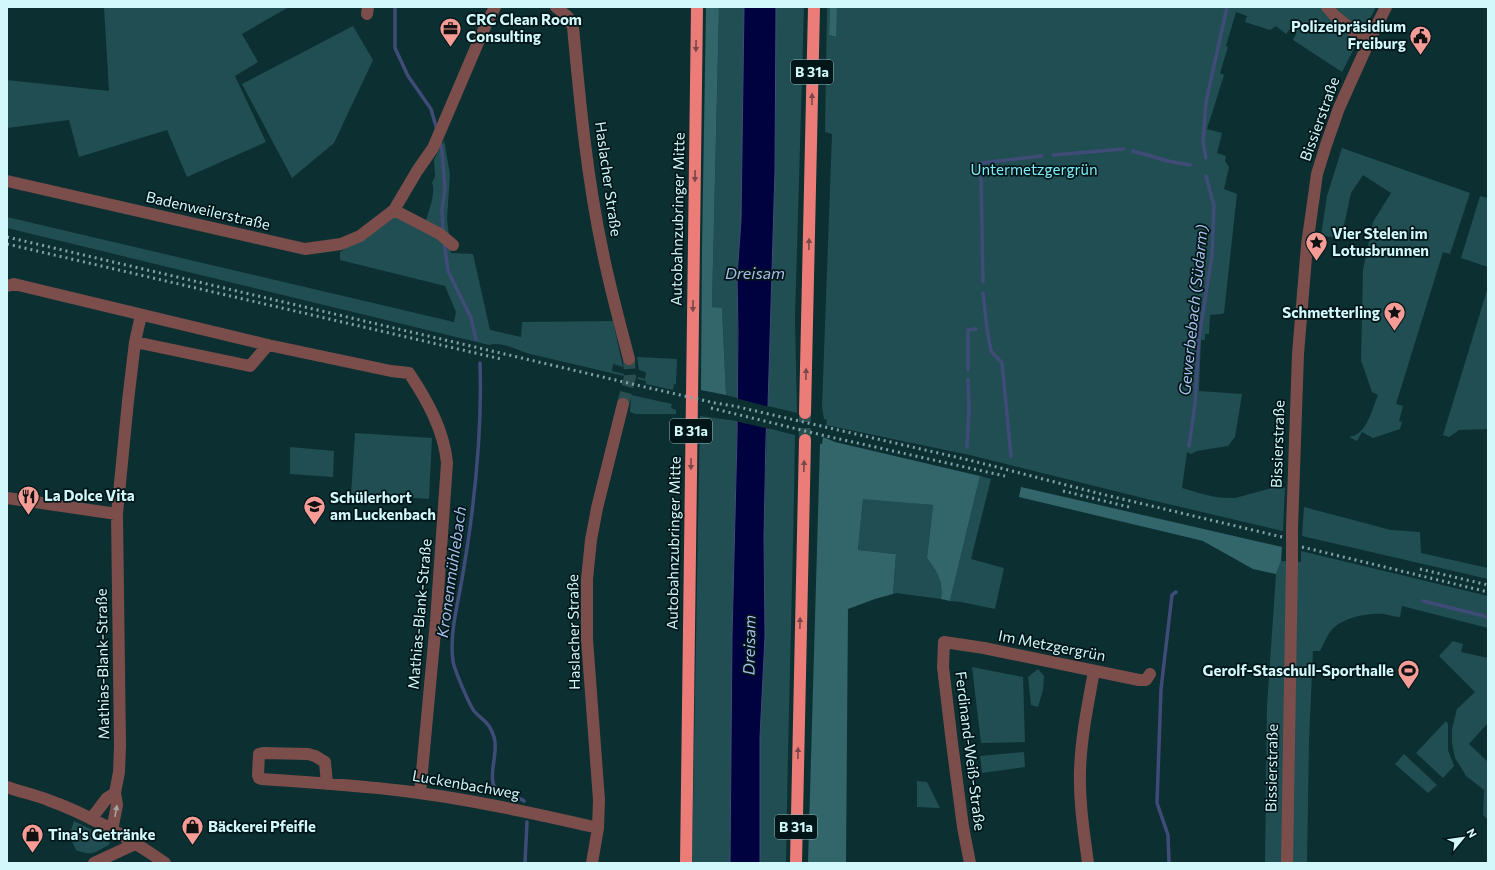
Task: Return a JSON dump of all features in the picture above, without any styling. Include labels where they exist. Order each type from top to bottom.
[{"type":"highway","name":"Autobahnzubringer Mitte","points":[[686,863],[697,7]]},
{"type":"highway","name":"B 31a","points":[[805,413],[814,7]]},
{"type":"highway","name":"B 31a","points":[[796,863],[802,493],[805,440]]},
{"type":"street","name":"Badenweilerstraße","points":[[7,181],[305,249],[341,244],[360,236],[394,210],[434,146],[483,31],[495,7]]},
{"type":"street","name":"Haslacher Straße","points":[[558,7],[568,17],[573,27],[586,146],[595,207],[603,253],[629,359]]},
{"type":"street","points":[[1327,7],[1335,16],[1352,30],[1370,37]]},
{"type":"street","name":"Bissierstraße","points":[[1287,863],[1292,528],[1298,354],[1307,245],[1316,186],[1326,145],[1339,108],[1370,37],[1386,7]]},
{"type":"street","points":[[394,210],[448,240]]},
{"type":"street","points":[[7,286],[14,284],[141,315]]},
{"type":"street","name":"Mathias-Blank-Straße","points":[[112,830],[117,805],[115,793],[119,772],[120,746],[117,514],[135,342],[141,315],[268,345],[391,371],[409,373],[424,395],[438,425],[446,454],[447,464],[435,628],[420,794]]},
{"type":"street","points":[[135,342],[250,366],[268,345]]},
{"type":"street","name":"Haslacher Straße","points":[[592,863],[598,828],[599,800],[587,639],[587,579],[591,540],[597,508],[623,404]]},
{"type":"street","points":[[7,498],[117,514]]},
{"type":"street","name":"Im Metzgergrün","points":[[944,642],[984,648],[1139,680],[1146,680],[1150,674]]},
{"type":"street","name":"Ferdinand-Weiß-Straße","points":[[944,642],[943,667],[950,728],[963,827],[970,863]]},
{"type":"street","points":[[1088,863],[1080,773],[1085,720],[1094,671]]},
{"type":"street","name":"Luckenbachweg","points":[[327,784],[325,762],[315,756],[259,754],[258,775],[259,778],[262,779],[420,794],[488,804],[598,828]]},
{"type":"street","points":[[7,787],[48,800],[91,819],[112,830],[165,863]]},
{"type":"street","points":[[91,819],[107,798],[115,793]]},
{"type":"street","points":[[94,863],[135,844]]},
{"type":"green space","points":[[104,7],[289,7],[242,34],[258,62],[235,76],[266,142],[187,177],[167,130],[79,157],[69,120],[7,128],[7,80],[109,91]]},
{"type":"green space","points":[[719,7],[744,7],[741,220],[737,277],[737,398],[726,395],[722,309],[712,307]]},
{"type":"green space","points":[[776,7],[804,7],[795,318],[797,413],[768,406],[775,170]]},
{"type":"green space","name":"Untermetzgergrün","points":[[827,7],[830,7],[829,35],[835,37],[837,7],[1321,7],[1331,19],[1359,39],[1342,72],[1293,40],[1296,34],[1290,29],[1286,34],[1276,26],[1270,30],[1245,22],[1247,16],[1236,12],[1220,73],[1224,75],[1207,129],[1222,133],[1217,153],[1226,156],[1225,161],[1229,167],[1224,189],[1237,194],[1224,313],[1210,315],[1209,334],[1205,334],[1205,340],[1201,340],[1199,391],[1242,394],[1235,437],[1228,446],[1197,451],[1191,454],[1187,452],[1182,488],[1221,498],[1235,498],[1279,486],[1285,488],[1283,531],[974,456],[826,425],[827,420],[824,419],[822,407],[832,134],[825,132]]},
{"type":"green space","points":[[1335,7],[1376,7],[1365,28],[1348,20]]},
{"type":"green space","points":[[353,26],[373,60],[334,143],[292,178],[242,84]]},
{"type":"green space","points":[[444,140],[450,174],[447,219],[451,253],[473,254],[490,330],[521,337],[522,322],[613,321],[623,367],[613,364],[612,371],[624,374],[624,376],[526,353],[503,345],[489,345],[7,228],[7,217],[454,322],[456,312],[445,286],[340,260],[340,252],[372,233],[393,216],[426,220],[433,196],[432,183],[435,176],[434,160]]},
{"type":"green space","points":[[1342,148],[1470,193],[1450,254],[1443,252],[1396,404],[1403,406],[1399,421],[1443,435],[1488,287],[1488,429],[1458,430],[1449,437],[1402,422],[1400,429],[1373,438],[1362,432],[1357,441],[1349,437],[1360,432],[1365,427],[1378,395],[1372,392],[1361,360],[1363,270],[1373,222],[1391,193],[1363,175],[1351,193],[1341,239],[1321,235],[1327,196]]},
{"type":"green space","points":[[1480,196],[1488,198],[1488,267],[1461,258]]},
{"type":"green space","points":[[637,357],[677,359],[676,384],[674,384],[673,390],[646,384],[646,381],[638,379],[638,377],[645,379],[646,372],[639,370]]},
{"type":"green space","points":[[631,395],[672,404],[671,408],[676,410],[676,414],[636,414],[630,412]]},
{"type":"green space","points":[[700,416],[737,421],[732,636],[730,863],[692,863]]},
{"type":"green space","points":[[767,428],[795,435],[786,863],[760,863],[760,737],[765,636],[764,536]]},
{"type":"green space","points":[[355,433],[432,438],[429,499],[351,494]]},
{"type":"green space","points":[[290,447],[334,451],[333,477],[290,474]]},
{"type":"green space","points":[[980,476],[991,479],[971,559],[1004,568],[995,609],[950,601]]},
{"type":"green space","points":[[863,498],[933,505],[927,558],[939,577],[941,599],[896,593],[893,594],[896,554],[858,550]]},
{"type":"green space","points":[[1304,507],[1391,530],[1420,532],[1421,553],[1488,568],[1488,579],[1302,536]]},
{"type":"green space","points":[[1301,551],[1488,596],[1488,628],[1402,606],[1400,617],[1384,614],[1363,615],[1347,620],[1334,627],[1320,651],[1313,651],[1309,741],[1307,863],[1265,863],[1267,706],[1276,574],[1281,561],[1301,562]]},
{"type":"green space","points":[[1453,641],[1463,644],[1461,652],[1488,658],[1488,723],[1469,744],[1488,762],[1488,820],[1483,815],[1484,790],[1466,776],[1455,758],[1452,743],[1452,729],[1457,709],[1475,692],[1439,656]]},
{"type":"green space","points":[[972,667],[1023,677],[1025,742],[981,743]]},
{"type":"green space","points":[[1038,669],[1044,676],[1043,690],[1038,707],[1031,705],[1028,677]]},
{"type":"green space","points":[[1446,721],[1448,724],[1448,750],[1454,766],[1443,778],[1416,753]]},
{"type":"green space","points":[[1024,752],[1025,767],[982,773],[980,756]]},
{"type":"green space","points":[[1404,754],[1437,785],[1428,793],[1395,764]]},
{"type":"green space","points":[[917,781],[927,782],[940,808],[917,807]]},
{"type":"green space","points":[[74,821],[109,838],[109,845],[93,853],[86,853],[76,850],[71,836]]},
{"type":"shaded area","points":[[706,7],[719,7],[712,307],[722,308],[726,395],[701,390]]},
{"type":"shaded area","points":[[830,7],[837,7],[836,37],[829,35]]},
{"type":"shaded area","points":[[823,437],[835,442],[980,476],[950,601],[941,599],[939,577],[927,558],[933,505],[863,499],[858,550],[896,554],[893,594],[848,609],[846,863],[808,863],[820,444],[822,444]]},
{"type":"shaded area","points":[[1021,487],[1282,547],[1281,561],[1276,574],[1253,569],[1203,541],[1019,497]]},
{"type":"water","name":"Dreisam","points":[[744,7],[776,7],[775,170],[764,536],[765,636],[760,737],[760,863],[730,863],[732,636],[737,436],[737,277],[741,220]]},
{"type":"pier","points":[[735,398],[770,407],[769,429],[735,421]]},
{"type":"waterway","name":"Kronenmühlebach","points":[[395,7],[395,48],[408,76],[431,109],[437,130]]},
{"type":"waterway","name":"Gewerbebach (Südarm)","points":[[1206,158],[1203,142],[1206,102],[1227,7]]},
{"type":"waterway","name":"Kronenmühlebach","points":[[440,142],[445,188],[442,210],[443,233]]},
{"type":"waterway","points":[[1053,155],[1124,149]]},
{"type":"waterway","points":[[1133,151],[1168,161],[1190,165]]},
{"type":"waterway","points":[[982,163],[1042,156]]},
{"type":"waterway","name":"Gewerbebach (Südarm)","points":[[1189,446],[1195,404],[1199,338],[1212,255],[1214,206],[1206,176]]},
{"type":"waterway","points":[[981,177],[983,282]]},
{"type":"waterway","name":"Kronenmühlebach","points":[[444,241],[448,271],[471,318],[476,339]]},
{"type":"waterway","points":[[983,293],[991,351],[1002,363],[1011,456]]},
{"type":"waterway","points":[[968,370],[968,330],[976,329]]},
{"type":"waterway","name":"Kronenmühlebach","points":[[480,363],[480,427],[477,471],[469,535],[453,628],[452,653],[454,665],[465,694],[474,711],[486,722],[494,737],[495,751],[492,774],[495,787],[502,794],[524,801]]},
{"type":"waterway","points":[[967,447],[969,409],[968,379]]},
{"type":"waterway","name":"Gewerbebach (Südarm)","points":[[1169,863],[1168,835],[1157,803],[1161,689],[1172,595],[1176,592]]},
{"type":"waterway","points":[[1423,601],[1488,617]]},
{"type":"waterway","name":"Kronenmühlebach","points":[[525,863],[527,822]]},
{"type":"tunnel","points":[[623,404],[630,377],[629,359]]},
{"type":"tunnel","points":[[805,413],[805,440]]},
{"type":"railway","points":[[7,237],[645,387],[973,461],[1097,493],[1282,537]]},
{"type":"railway","points":[[7,244],[501,359]]},
{"type":"railway","points":[[711,408],[826,436],[1005,476]]},
{"type":"railway","points":[[1063,491],[1129,507]]},
{"type":"railway","points":[[1302,547],[1488,592]]},
{"type":"railway","points":[[1420,569],[1488,585]]},
{"type":"place","name":"CRC Clean Room Consulting","points":[[451,48]]},
{"type":"place","name":"Polizeipräsidium Freiburg","points":[[1421,56]]},
{"type":"place","name":"Vier Stelen im Lotusbrunnen","points":[[1316,262]]},
{"type":"place","name":"Schmetterling","points":[[1395,332]]},
{"type":"place","name":"La Dolce Vita","points":[[28,516]]},
{"type":"place","name":"Schülerhort am Luckenbach","points":[[315,526]]},
{"type":"place","name":"Gerolf-Staschull-Sporthalle","points":[[1409,690]]},
{"type":"place","name":"Bäckerei Pfeifle","points":[[193,846]]},
{"type":"place","name":"Tina's Getränke","points":[[33,854]]}]
